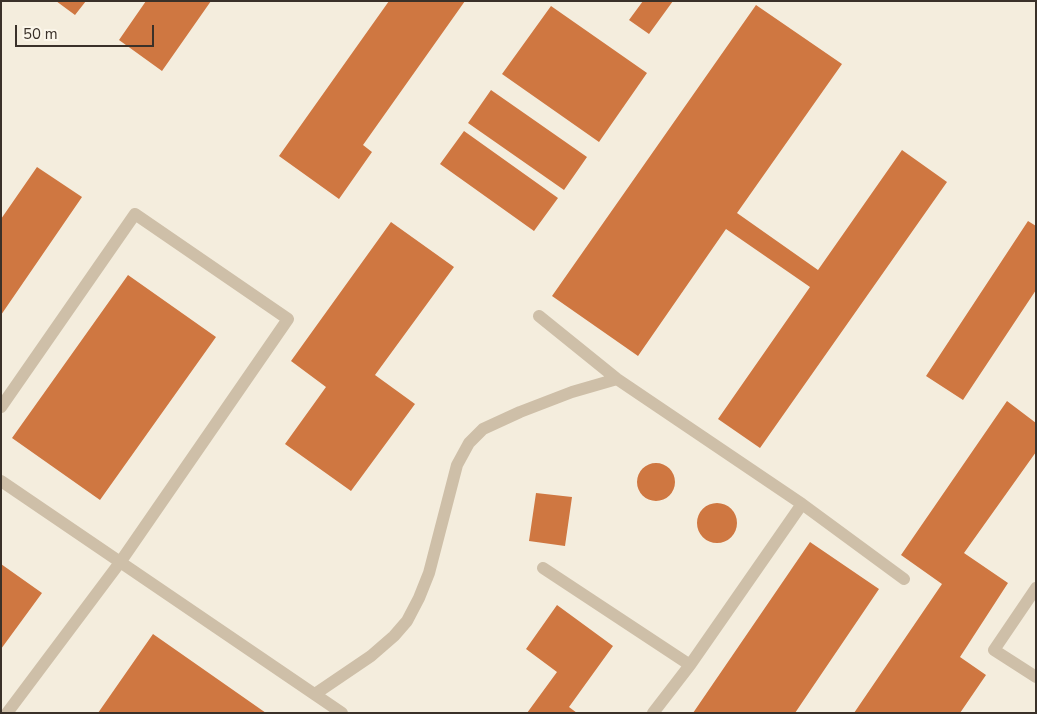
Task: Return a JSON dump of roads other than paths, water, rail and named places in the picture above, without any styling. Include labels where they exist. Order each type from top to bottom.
[{"type":"lane","points":[[1,407],[136,214],[288,319],[121,562],[7,713]]},
{"type":"lane","points":[[539,316],[617,379],[802,504],[904,579]]},
{"type":"lane","points":[[316,694],[371,656],[394,636],[407,621],[429,573],[457,465],[469,443],[483,429],[520,412],[572,392],[617,379]]},
{"type":"lane","points":[[1,480],[342,713]]},
{"type":"lane","points":[[654,713],[690,665],[802,504]]},
{"type":"lane","points":[[543,568],[690,665]]},
{"type":"lane","points":[[1036,588],[994,650],[1036,677]]}]
